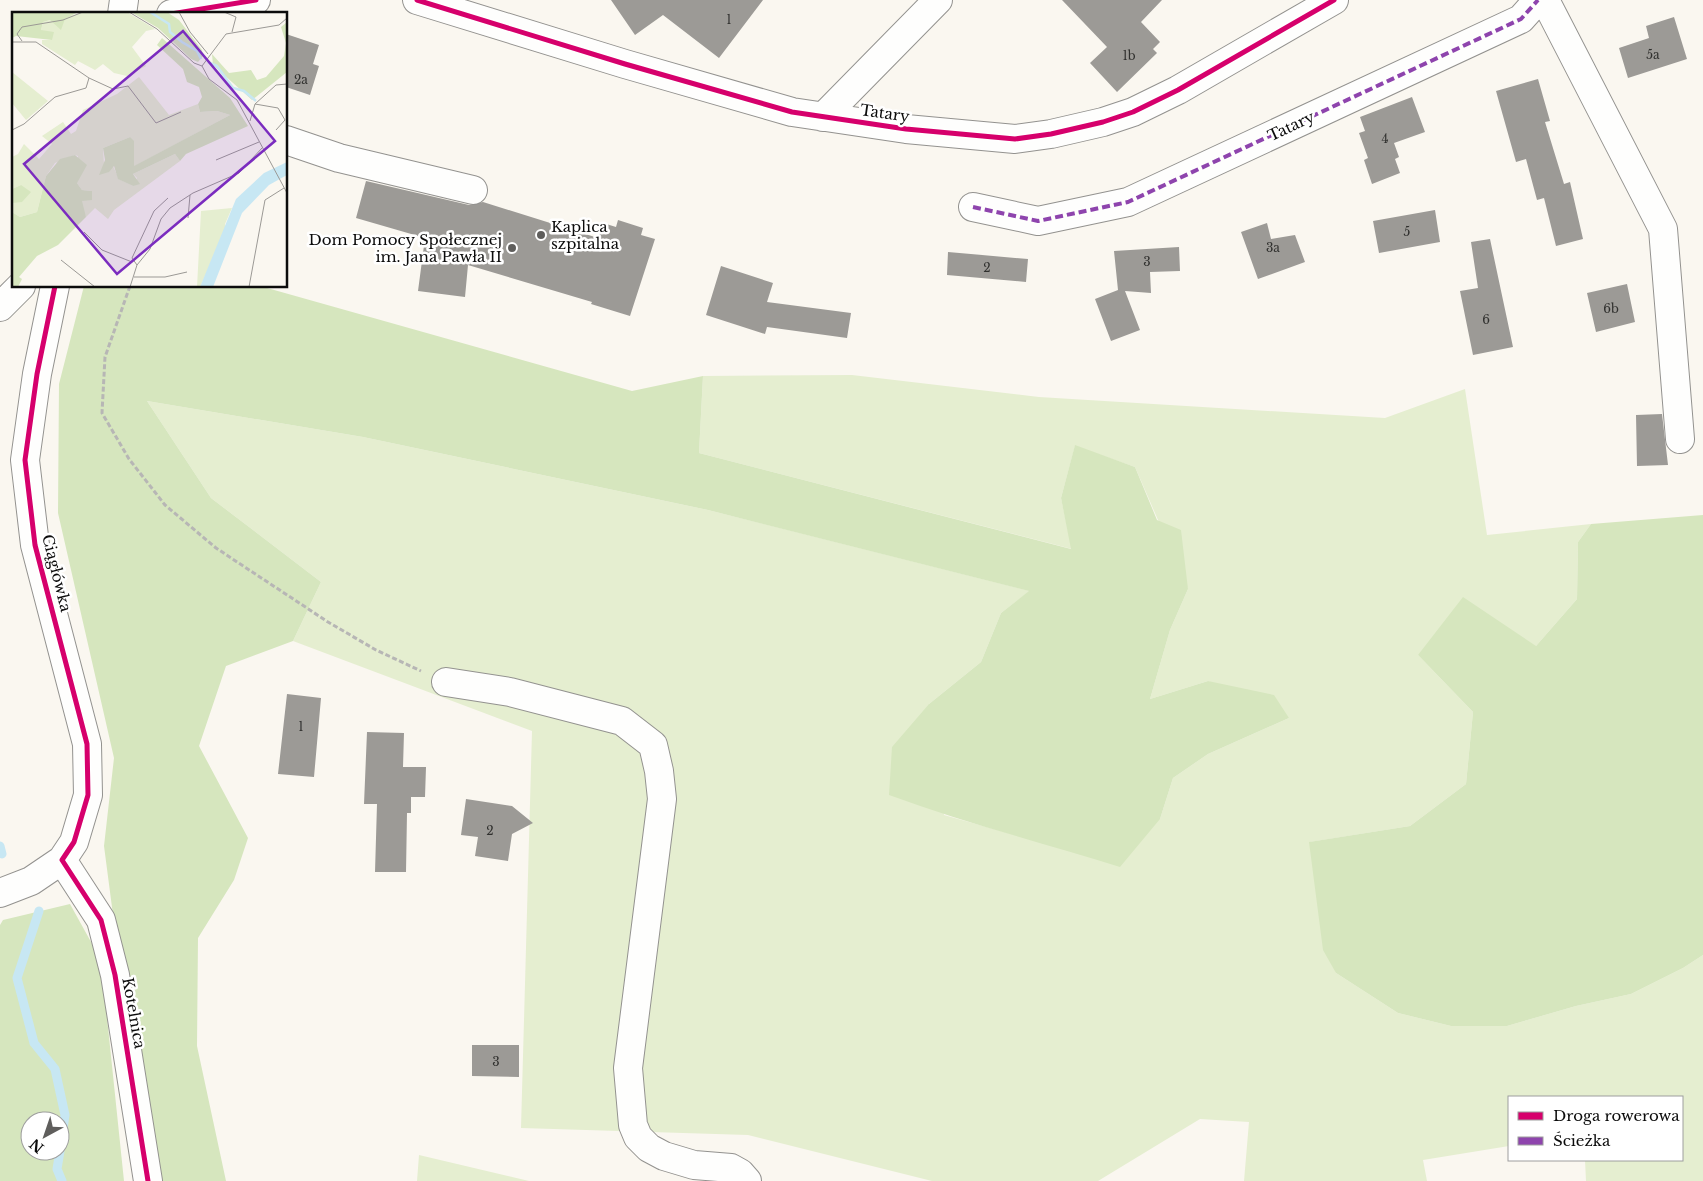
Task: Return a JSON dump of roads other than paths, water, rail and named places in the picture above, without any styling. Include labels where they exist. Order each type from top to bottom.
[{"type":"street","points":[[183,12],[256,0]]},
{"type":"street","name":"Tatary","points":[[417,0],[625,64],[792,112],[906,130],[1015,139],[1051,134],[1103,122],[1133,112],[1178,90],[1334,0]]},
{"type":"street","points":[[823,117],[938,0]]},
{"type":"street","name":"Tatary","points":[[973,207],[1038,221],[1128,202],[1522,19],[1538,0]]},
{"type":"street","points":[[1545,0],[1663,229],[1680,439]]},
{"type":"street","points":[[288,141],[339,158],[473,190]]},
{"type":"street","points":[[0,307],[20,288]]},
{"type":"street","name":"Ciągłówka","points":[[55,288],[37,374],[25,460],[35,545],[87,744],[88,795],[74,842],[62,860]]},
{"type":"street","points":[[446,682],[510,692],[622,721],[652,745],[659,771],[662,799],[628,1068],[632,1125],[638,1137],[649,1148],[664,1156],[694,1165],[731,1168],[740,1173],[747,1181]]},
{"type":"street","points":[[0,893],[31,881],[62,860]]},
{"type":"street","name":"Kotelnica","points":[[62,860],[101,920],[115,975],[148,1181]]},
{"type":"waterway","points":[[0,846],[2,854]]},
{"type":"waterway","points":[[39,911],[17,978],[34,1043],[55,1069],[64,1111]]},
{"type":"waterway","points":[[58,1161],[57,1169],[62,1181]]},
{"type":"place","name":"Kaplica szpitalna","points":[[541,235]]},
{"type":"place","name":"Dom Pomocy Społecznej im. Jana Pawła II","points":[[512,248]]}]
